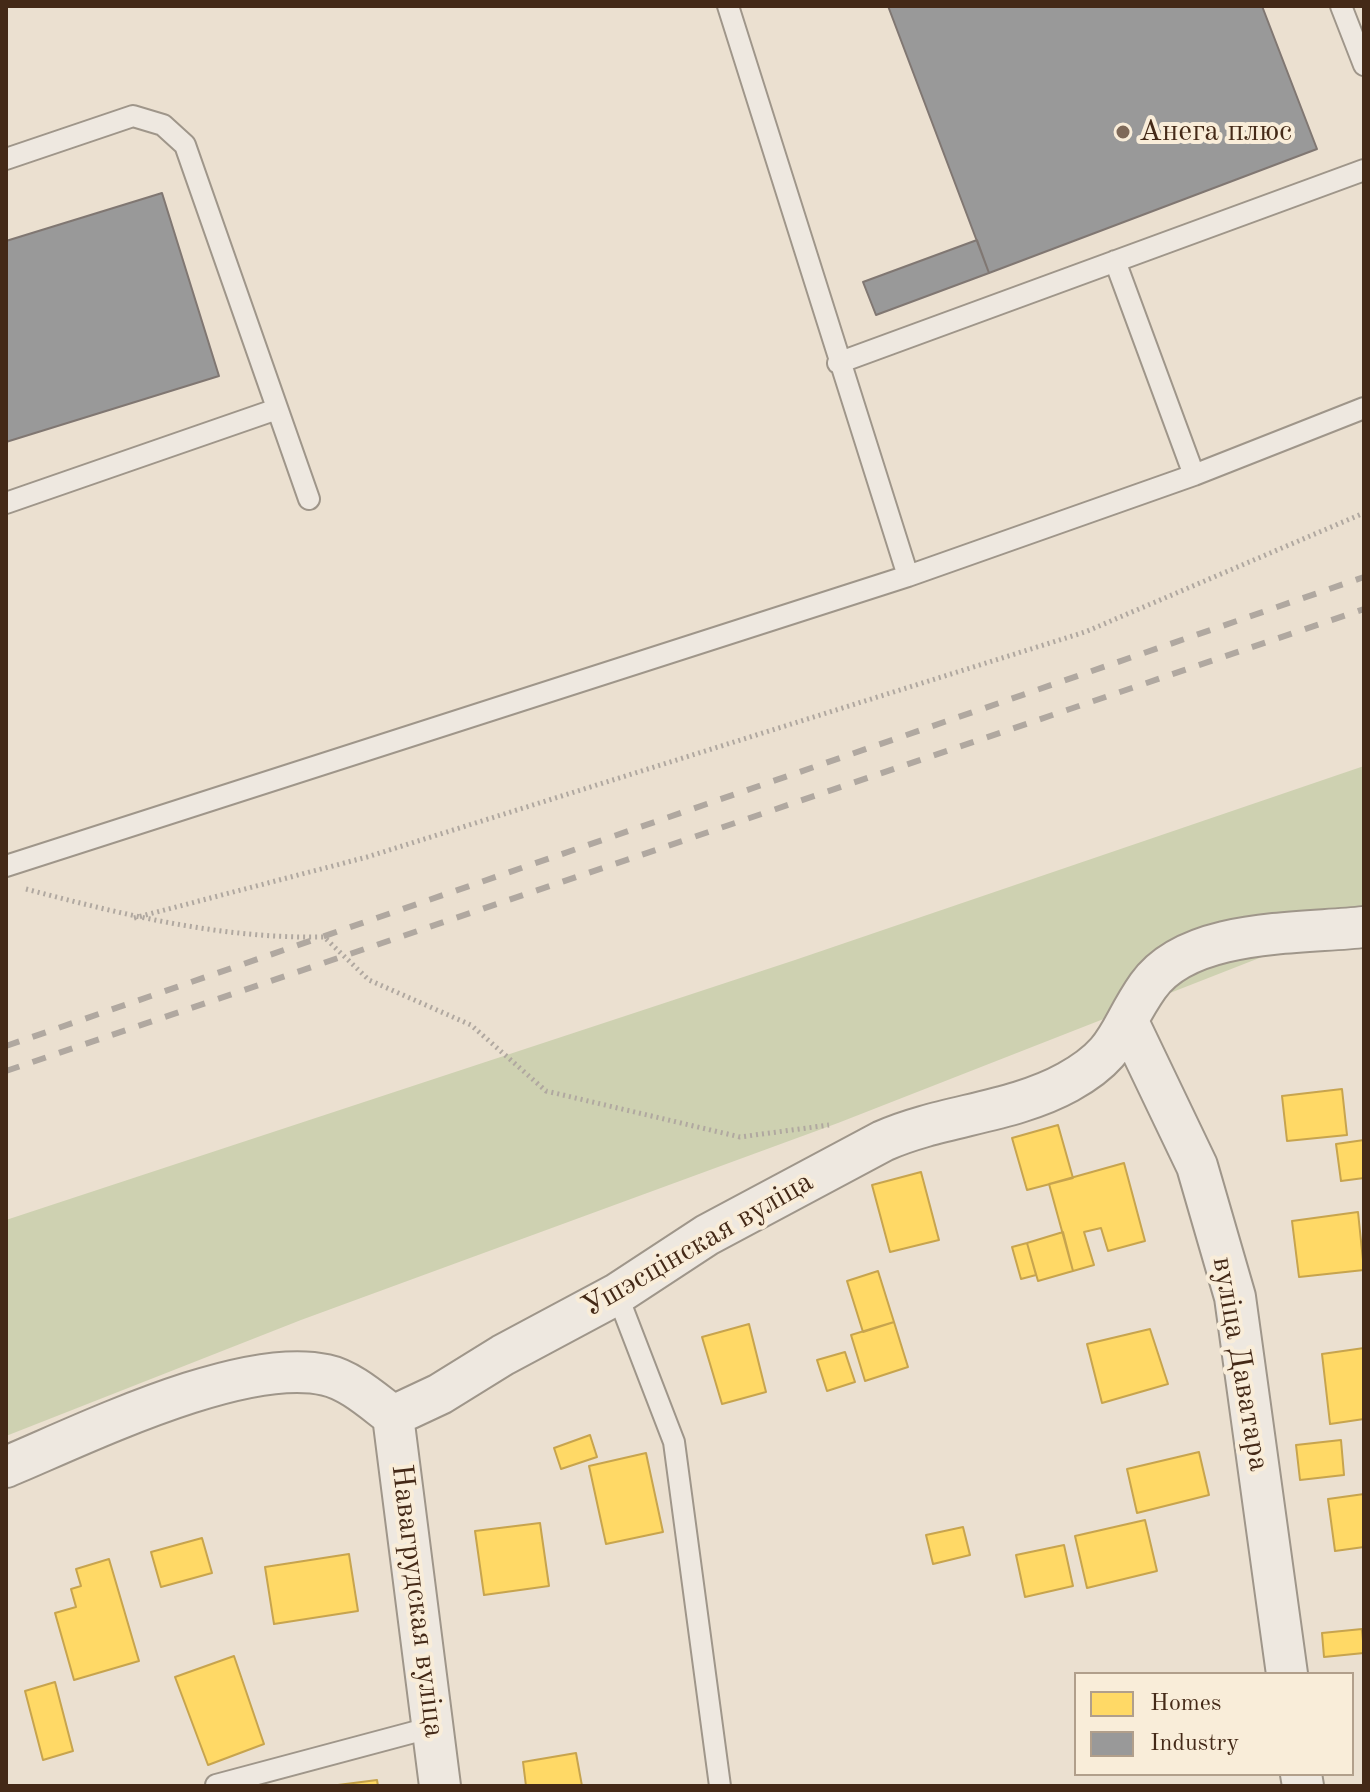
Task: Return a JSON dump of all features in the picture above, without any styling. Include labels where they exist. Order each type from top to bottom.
[{"type":"street","name":"Ушэсцінская вуліца","points":[[393,1416],[440,1394],[503,1355],[617,1294],[707,1235],[883,1141],[909,1129],[1035,1096],[1066,1083],[1099,1062],[1129,1024],[1148,985],[1171,963],[1197,950],[1236,939],[1364,927]]},
{"type":"street","name":"вуліца Даватара","points":[[1129,1024],[1197,1166],[1235,1297],[1287,1672]]},
{"type":"street","points":[[6,1467],[161,1404],[263,1375],[328,1375],[364,1394],[393,1416]]},
{"type":"street","name":"Навагрудская вуліца","points":[[393,1416],[440,1786]]},
{"type":"lane","points":[[728,6],[838,363],[908,576]]},
{"type":"lane","points":[[1341,6],[1364,65]]},
{"type":"lane","points":[[6,159],[133,116],[163,125],[185,145],[309,499]]},
{"type":"lane","points":[[838,363],[1364,170]]},
{"type":"lane","points":[[1115,261],[1194,475]]},
{"type":"lane","points":[[6,866],[908,576],[1194,475],[1364,408]]},
{"type":"lane","points":[[6,503],[277,409]]},
{"type":"lane","points":[[617,1294],[674,1442],[720,1786]]},
{"type":"lane","points":[[216,1785],[433,1727]]},
{"type":"path","points":[[134,918],[367,857],[1085,632],[1364,513]]},
{"type":"path","points":[[20,888],[134,918],[263,938],[324,937],[369,980],[471,1025],[546,1091],[740,1137],[838,1123]]},
{"type":"green space","points":[[1364,766],[1364,917],[838,1123],[301,1320],[6,1436],[6,1220],[795,960]]},
{"type":"building: Homes","points":[[1342,1089],[1347,1135],[1287,1141],[1282,1096]]},
{"type":"building: Homes","points":[[1058,1125],[1073,1178],[1027,1190],[1012,1138]]},
{"type":"building: Homes","points":[[1364,1140],[1364,1178],[1341,1181],[1336,1144]]},
{"type":"building: Homes","points":[[1124,1163],[1145,1241],[1108,1251],[1101,1228],[1084,1232],[1094,1265],[1073,1271],[1049,1184]]},
{"type":"building: Homes","points":[[921,1172],[939,1240],[890,1252],[872,1185]]},
{"type":"building: Homes","points":[[1358,1212],[1364,1270],[1299,1277],[1292,1221]]},
{"type":"building: Homes","points":[[1063,1232],[1073,1271],[1038,1281],[1027,1243]]},
{"type":"building: Homes","points":[[1027,1243],[1036,1275],[1021,1279],[1012,1247]]},
{"type":"building: Homes","points":[[878,1271],[894,1322],[863,1332],[847,1281]]},
{"type":"building: Homes","points":[[894,1322],[908,1367],[865,1381],[851,1335]]},
{"type":"building: Homes","points":[[749,1324],[766,1392],[722,1404],[702,1337]]},
{"type":"building: Homes","points":[[1150,1329],[1168,1384],[1102,1403],[1087,1344]]},
{"type":"building: Homes","points":[[1364,1348],[1364,1419],[1330,1424],[1322,1354]]},
{"type":"building: Homes","points":[[845,1352],[855,1382],[827,1391],[817,1360]]},
{"type":"building: Homes","points":[[590,1435],[597,1457],[561,1469],[554,1448]]},
{"type":"building: Homes","points":[[1341,1440],[1344,1475],[1300,1480],[1296,1445]]},
{"type":"building: Homes","points":[[1199,1452],[1209,1495],[1137,1513],[1127,1469]]},
{"type":"building: Homes","points":[[646,1453],[663,1532],[606,1544],[589,1466]]},
{"type":"building: Homes","points":[[1364,1494],[1364,1547],[1335,1551],[1328,1499]]},
{"type":"building: Homes","points":[[1145,1520],[1157,1571],[1087,1588],[1075,1536]]},
{"type":"building: Homes","points":[[540,1523],[549,1586],[484,1595],[475,1531]]},
{"type":"building: Homes","points":[[963,1527],[970,1555],[933,1564],[926,1535]]},
{"type":"building: Homes","points":[[202,1538],[212,1573],[161,1587],[151,1552]]},
{"type":"building: Homes","points":[[1064,1545],[1073,1586],[1025,1597],[1016,1555]]},
{"type":"building: Homes","points":[[349,1554],[358,1611],[274,1624],[265,1567]]},
{"type":"building: Homes","points":[[109,1559],[139,1661],[74,1680],[55,1613],[76,1607],[71,1589],[81,1586],[76,1569]]},
{"type":"building: Homes","points":[[1362,1629],[1364,1653],[1324,1657],[1322,1633]]},
{"type":"building: Homes","points":[[234,1656],[264,1744],[208,1765],[175,1677]]},
{"type":"building: Homes","points":[[55,1682],[73,1751],[43,1760],[25,1691]]},
{"type":"building: Homes","points":[[576,1753],[582,1786],[526,1786],[523,1762]]},
{"type":"building: Homes","points":[[377,1780],[378,1786],[330,1786]]},
{"type":"building: Industry","name":"Анега плюс","points":[[888,6],[1262,6],[1317,149],[989,273]]},
{"type":"building: Industry","points":[[162,193],[219,376],[6,442],[6,241]]},
{"type":"building: Industry","points":[[977,240],[989,273],[876,315],[863,282]]},
{"type":"railway","points":[[6,1046],[1364,577]]},
{"type":"railway","points":[[6,1071],[1364,609]]},
{"type":"place","name":"Анега плюс","points":[[1123,132]]}]
